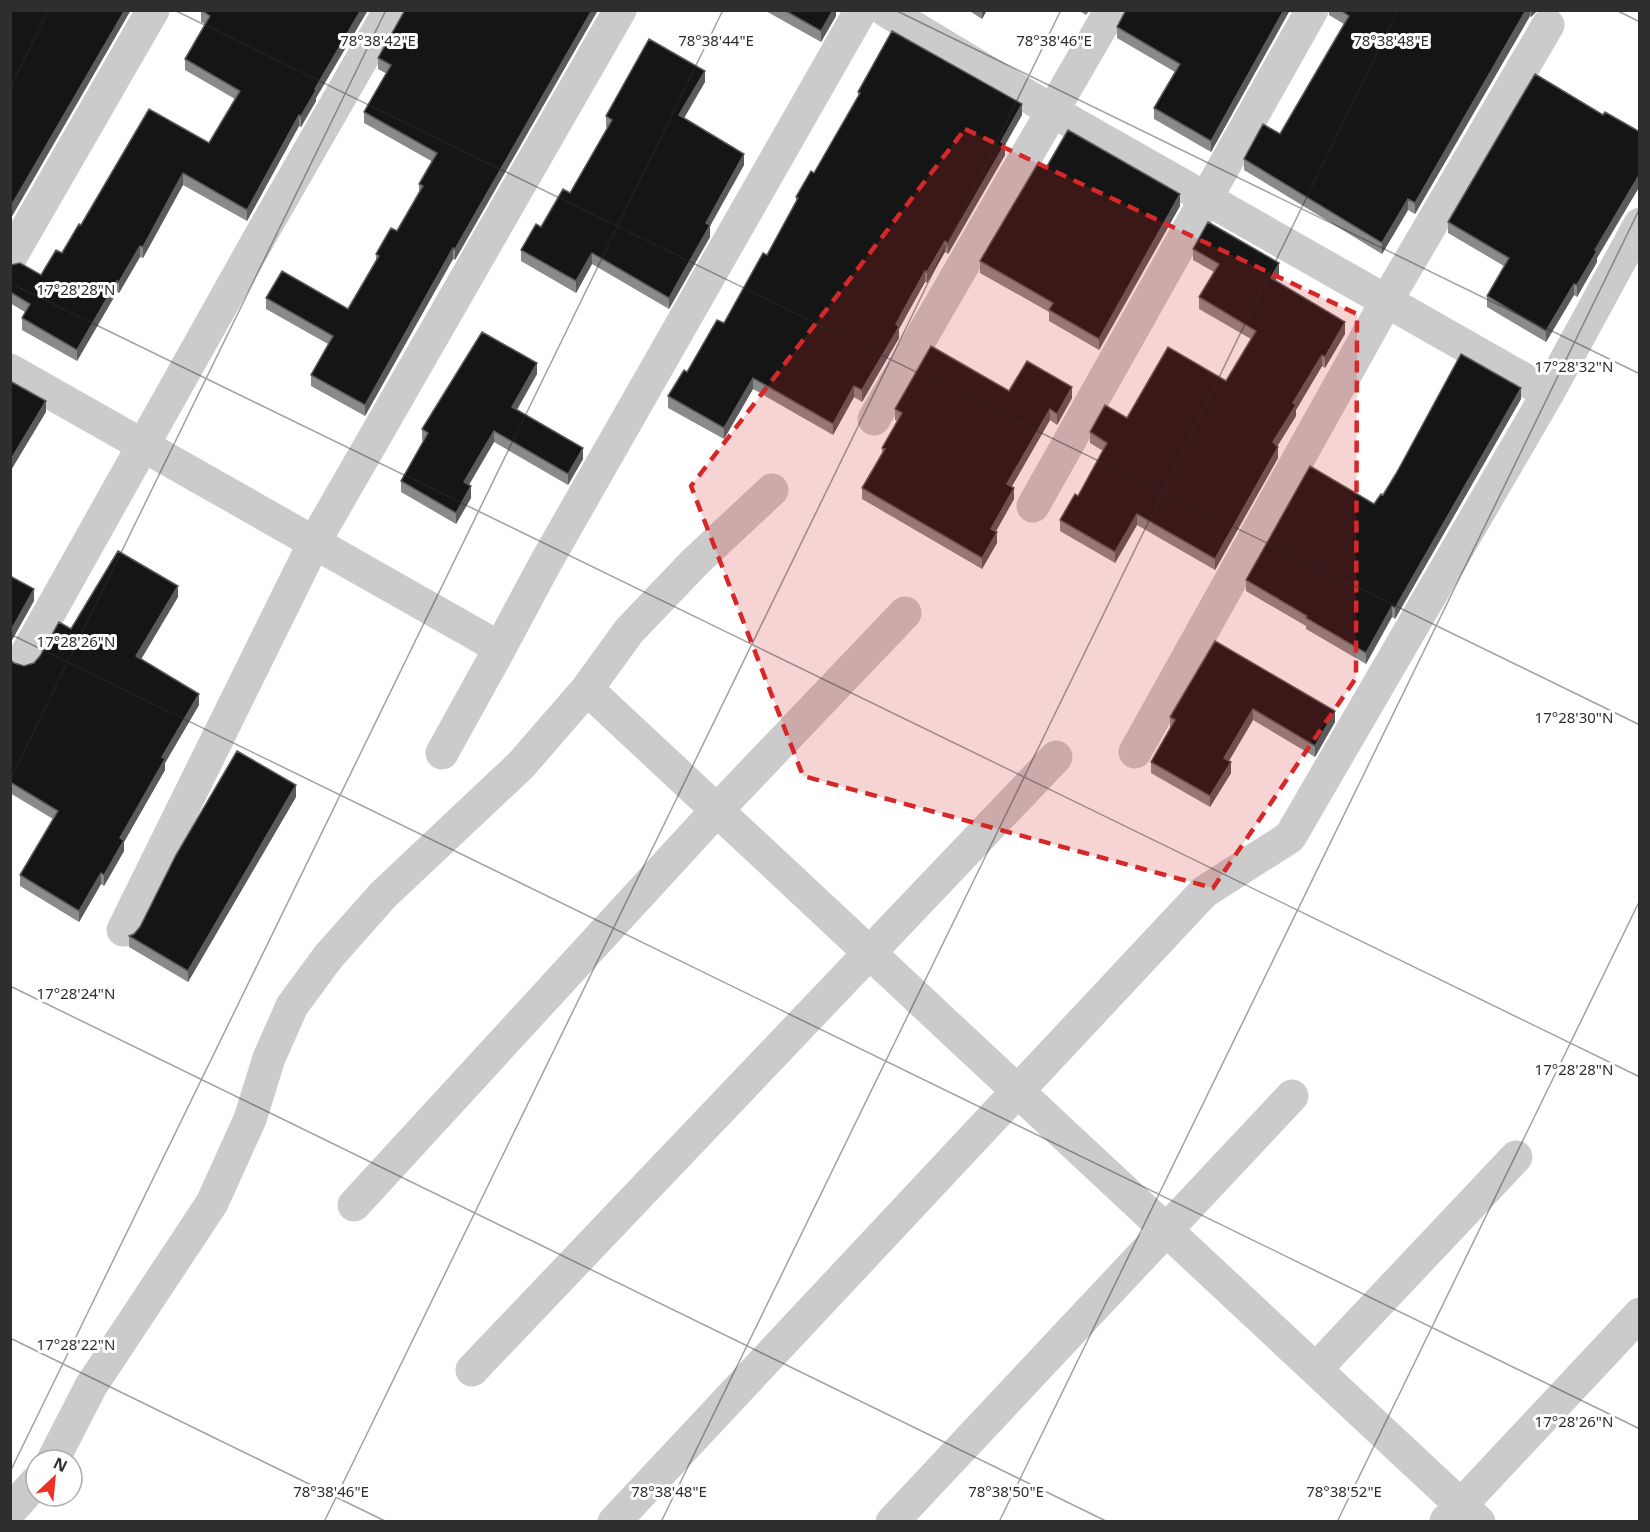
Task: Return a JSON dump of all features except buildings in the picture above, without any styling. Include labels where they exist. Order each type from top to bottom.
[{"type":"street","points":[[10,258],[153,10]]},
{"type":"street","points":[[24,658],[256,243],[390,10]]},
{"type":"street","points":[[123,930],[315,541],[620,10]]},
{"type":"street","points":[[442,753],[546,562],[861,10]]},
{"type":"street","points":[[885,10],[1054,112],[1548,393]]},
{"type":"street","points":[[874,419],[1054,112],[1111,10]]},
{"type":"street","points":[[1033,506],[1312,10]]},
{"type":"street","points":[[1135,752],[1387,300],[1548,25]]},
{"type":"street","points":[[614,1521],[1204,892],[1290,837],[1548,393],[1640,224]]},
{"type":"street","points":[[10,370],[500,648]]},
{"type":"street","points":[[59,1448],[91,1386],[212,1203],[250,1119],[269,1058],[292,1006],[328,957],[383,895],[521,765],[587,689],[629,631],[695,562],[772,490]]},
{"type":"street","points":[[354,1205],[717,810],[905,613]]},
{"type":"street","points":[[587,689],[1316,1369],[1462,1516],[1640,1314]]},
{"type":"street","points":[[472,1370],[1056,757]]},
{"type":"street","points":[[892,1521],[1167,1231],[1292,1095]]},
{"type":"street","points":[[1316,1369],[1516,1157]]},
{"type":"street","points":[[10,1511],[24,1495]]},
{"type":"highlighted area","points":[[965,129],[1357,314],[1356,678],[1213,888],[803,776],[691,486]]}]
